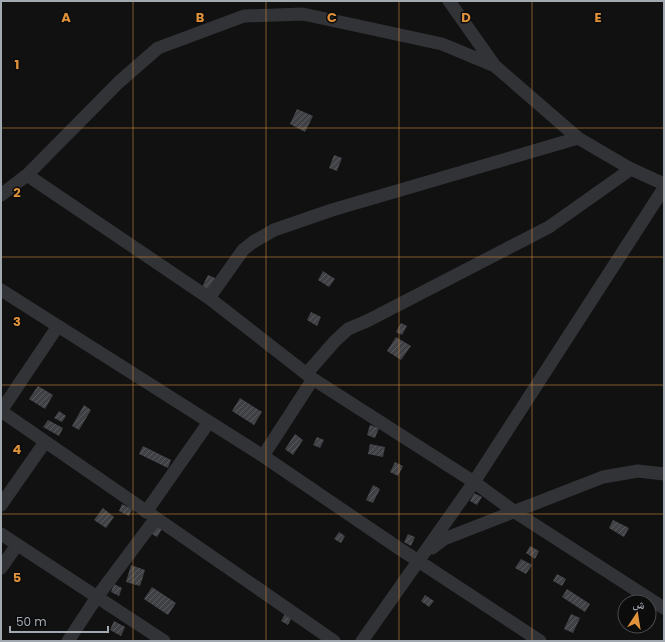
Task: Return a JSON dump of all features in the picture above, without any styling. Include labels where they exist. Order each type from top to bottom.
[{"type":"street","points":[[449,1],[496,66],[578,138],[631,169],[664,184]]},
{"type":"street","points":[[1,195],[26,175],[119,82],[158,48],[244,16],[303,14],[442,44],[496,66]]},
{"type":"street","points":[[209,298],[243,250],[253,242],[274,230],[332,210],[578,138]]},
{"type":"street","points":[[263,456],[310,376],[335,341],[348,329],[367,321],[550,227],[631,169]]},
{"type":"street","points":[[26,175],[209,298],[310,376],[474,482],[515,512],[664,608]]},
{"type":"street","points":[[362,641],[474,482],[664,188]]},
{"type":"street","points":[[1,290],[422,557],[540,641]]},
{"type":"street","points":[[58,326],[1,411],[334,641]]},
{"type":"street","points":[[68,641],[151,515],[209,422]]},
{"type":"street","points":[[1,506],[45,442]]},
{"type":"street","points":[[422,557],[444,539],[603,477],[638,472],[664,474]]},
{"type":"street","points":[[1,534],[164,641]]},
{"type":"street","points":[[1,568],[17,545]]},
{"type":"building","points":[[297,109],[313,116],[305,132],[290,124]]},
{"type":"building","points":[[334,155],[342,158],[337,171],[329,168]]},
{"type":"building","points":[[323,271],[335,279],[329,287],[318,280]]},
{"type":"building","points":[[208,275],[215,278],[209,290],[202,287]]},
{"type":"building","points":[[311,312],[321,317],[317,326],[307,320]]},
{"type":"building","points":[[401,323],[407,326],[402,335],[396,332]]},
{"type":"building","points":[[396,337],[411,346],[401,360],[387,351]]},
{"type":"building","points":[[38,386],[53,395],[45,409],[29,399]]},
{"type":"building","points":[[240,398],[262,412],[254,425],[232,411]]},
{"type":"building","points":[[84,405],[91,410],[79,430],[72,426]]},
{"type":"building","points":[[59,411],[66,416],[62,422],[54,418]]},
{"type":"building","points":[[48,420],[63,428],[59,436],[43,427]]},
{"type":"building","points":[[370,425],[379,428],[375,438],[367,435]]},
{"type":"building","points":[[295,434],[303,440],[293,455],[285,449]]},
{"type":"building","points":[[317,437],[324,440],[320,448],[313,445]]},
{"type":"building","points":[[370,444],[385,447],[383,457],[368,454]]},
{"type":"building","points":[[143,446],[171,460],[168,468],[139,454]]},
{"type":"building","points":[[395,462],[403,466],[398,476],[390,472]]},
{"type":"building","points":[[373,485],[380,489],[373,503],[366,500]]},
{"type":"building","points":[[474,493],[482,497],[477,505],[470,501]]},
{"type":"building","points":[[122,504],[132,509],[129,516],[119,511]]},
{"type":"building","points":[[103,508],[114,517],[106,528],[94,520]]},
{"type":"building","points":[[613,520],[629,528],[624,537],[609,528]]},
{"type":"building","points":[[155,525],[162,529],[157,537],[150,533]]},
{"type":"building","points":[[339,532],[345,536],[341,543],[334,539]]},
{"type":"building","points":[[408,534],[415,537],[411,546],[404,542]]},
{"type":"building","points":[[530,546],[539,551],[535,559],[526,553]]},
{"type":"building","points":[[521,559],[532,565],[526,574],[515,568]]},
{"type":"building","points":[[131,565],[145,570],[140,586],[126,582]]},
{"type":"building","points":[[557,574],[566,579],[562,586],[553,581]]},
{"type":"building","points":[[114,584],[122,588],[119,596],[111,592]]},
{"type":"building","points":[[152,587],[176,603],[168,615],[144,599]]},
{"type":"building","points":[[567,589],[590,604],[585,612],[562,597]]},
{"type":"building","points":[[425,595],[434,601],[429,607],[421,601]]},
{"type":"building","points":[[285,614],[292,617],[288,625],[281,621]]},
{"type":"building","points":[[571,614],[580,618],[573,633],[564,629]]},
{"type":"building","points":[[114,621],[125,627],[121,636],[110,630]]}]
